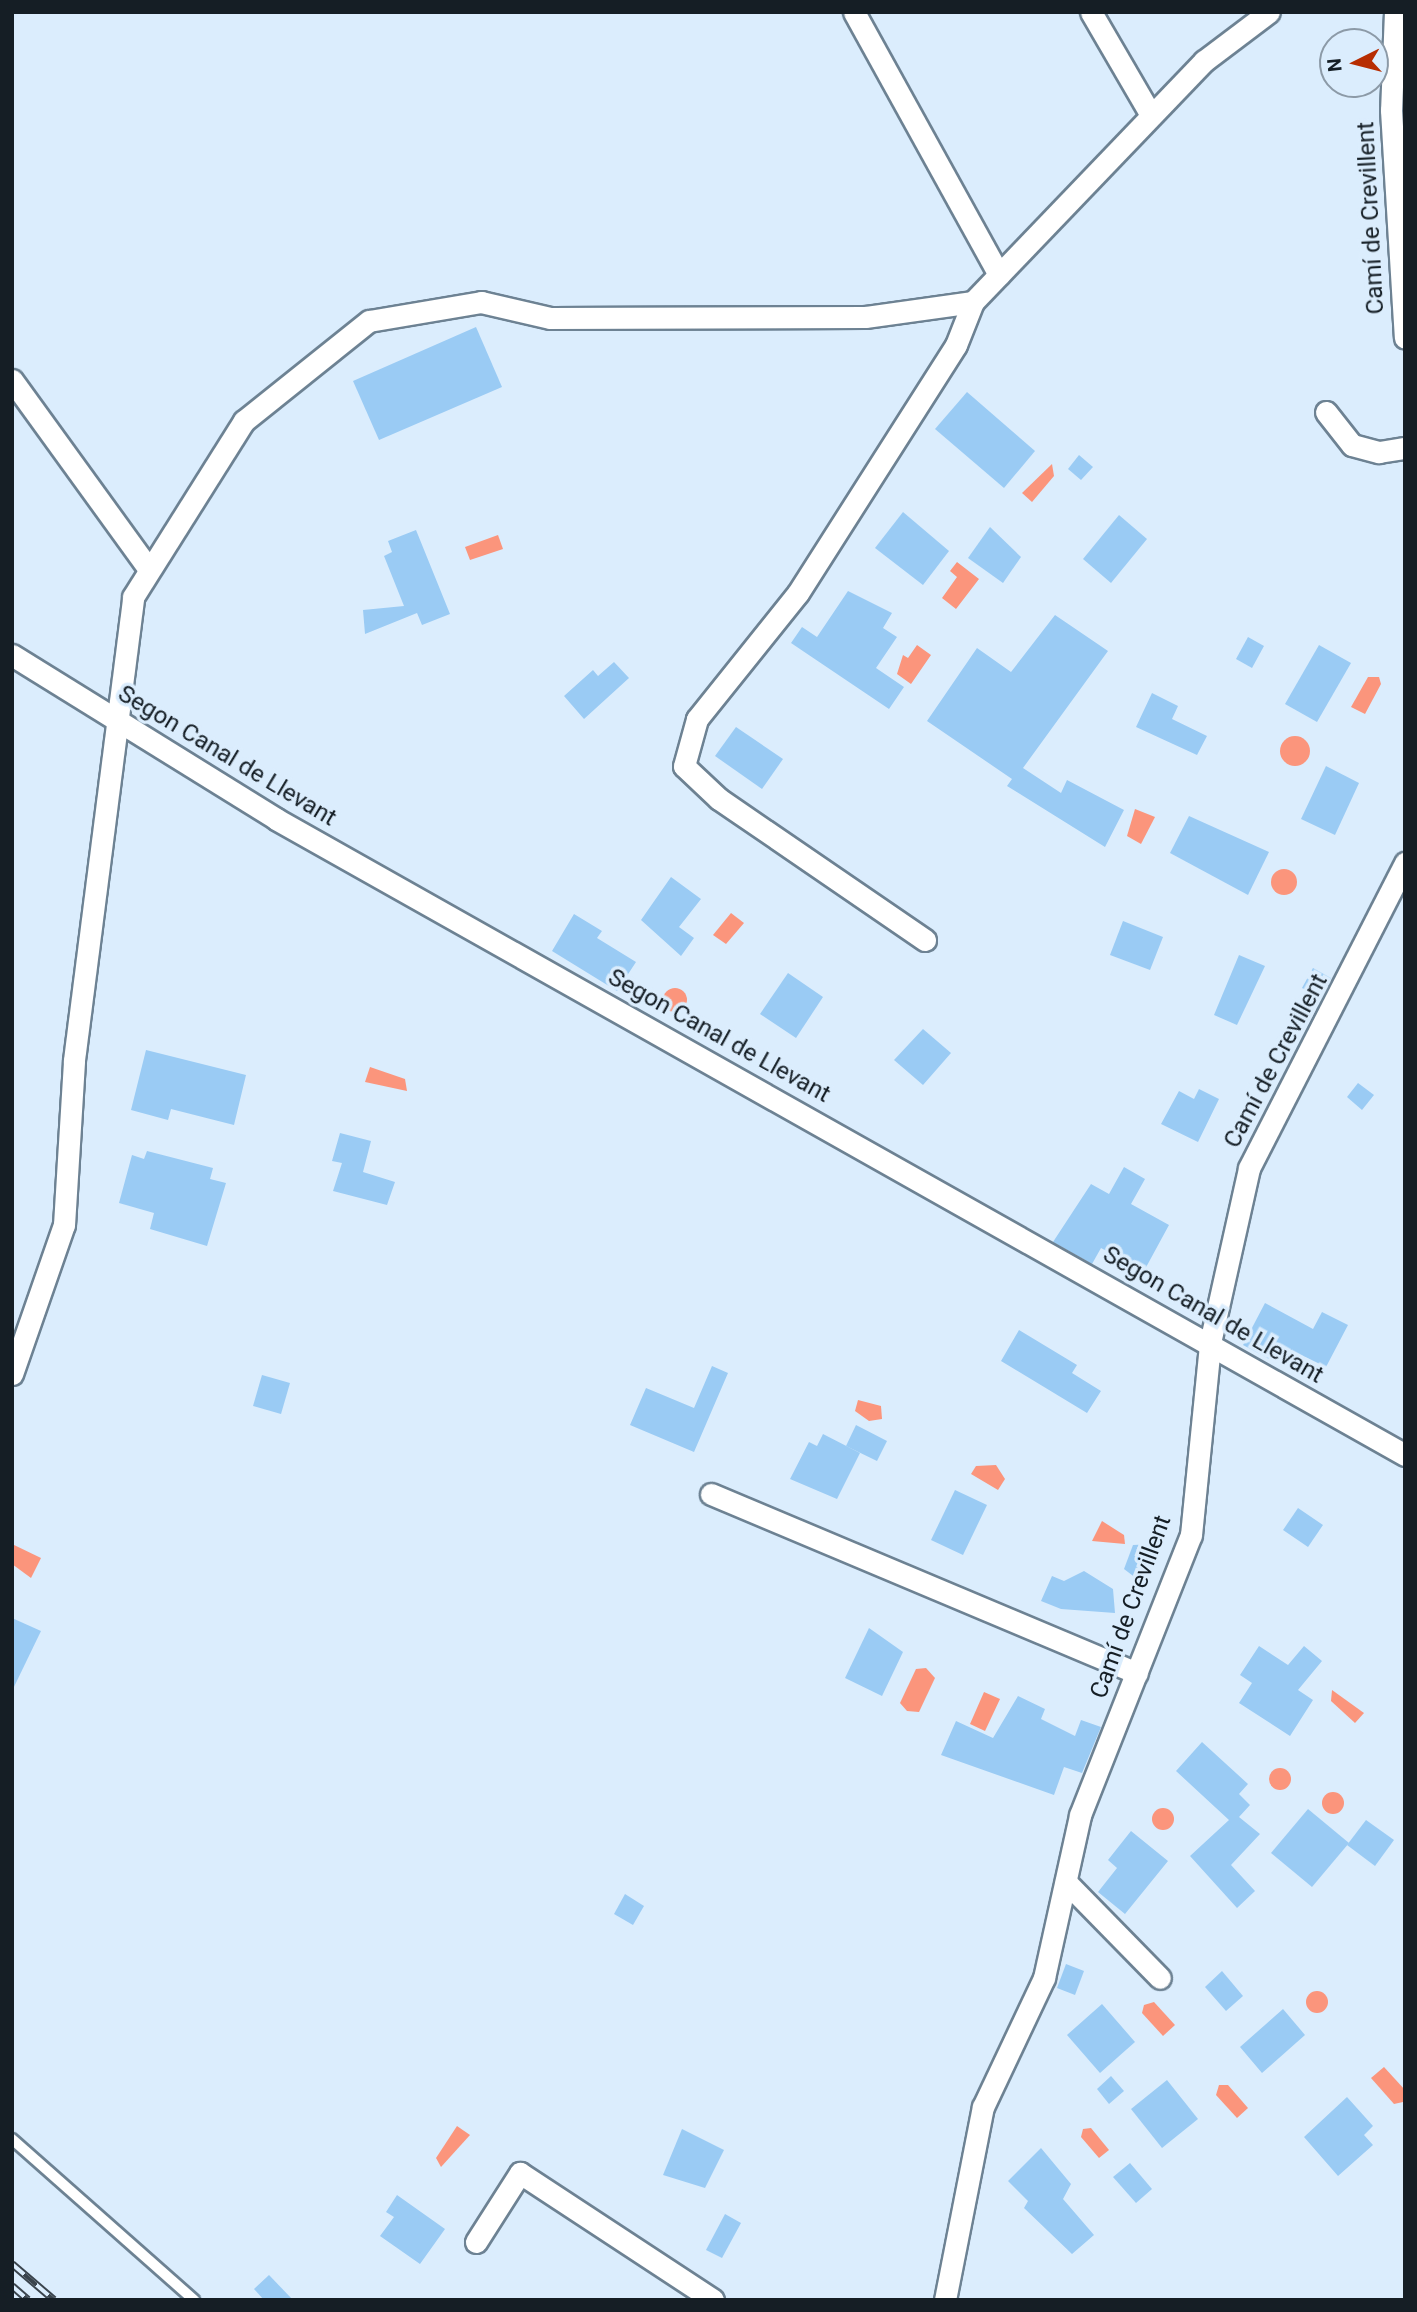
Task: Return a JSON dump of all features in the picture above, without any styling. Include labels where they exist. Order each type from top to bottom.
[{"type":"street","points":[[854,12],[999,275]]},
{"type":"street","points":[[1091,12],[1151,115]]},
{"type":"street","points":[[925,940],[719,799],[684,765],[696,719],[798,593],[956,345],[973,303],[1204,61],[1269,12]]},
{"type":"street","name":"Camí de Crevillent","points":[[1395,12],[1399,55],[1395,260],[1405,338]]},
{"type":"street","points":[[12,1374],[64,1225],[74,1060],[113,717],[133,597],[244,421],[369,321],[481,302],[550,318],[865,317],[973,303]]},
{"type":"street","points":[[12,380],[149,569]]},
{"type":"street","points":[[1326,412],[1352,445],[1379,452],[1405,448]]},
{"type":"street","name":"Segon Canal de Llevant","points":[[12,655],[276,819],[1405,1455]]},
{"type":"street","name":"Camí de Crevillent","points":[[945,2300],[983,2107],[1044,1978],[1080,1815],[1191,1535],[1210,1343],[1249,1168],[1405,863]]},
{"type":"street","points":[[712,1494],[1137,1673]]},
{"type":"street","points":[[1066,1882],[1160,1978]]},
{"type":"street","points":[[476,2242],[520,2173],[713,2300]]},
{"type":"lane","points":[[12,2139],[194,2300]]},
{"type":"shaded area","points":[[1052,464],[1054,476],[1032,502],[1022,493]]},
{"type":"shaded area","points":[[498,535],[503,549],[470,560],[465,547]]},
{"type":"shaded area","points":[[957,562],[979,579],[956,609],[942,598],[957,577],[950,571]]},
{"type":"shaded area","points":[[917,645],[931,655],[911,684],[897,674],[903,655],[908,658]]},
{"type":"shaded area","points":[[1368,677],[1379,677],[1381,684],[1365,714],[1351,707]]},
{"type":"shaded area","points":[[1295,736],[1301,737],[1309,745],[1309,757],[1301,765],[1295,766],[1289,765],[1281,757],[1280,751],[1281,745],[1289,737]]},
{"type":"shaded area","points":[[1135,809],[1155,817],[1141,844],[1127,836]]},
{"type":"shaded area","points":[[1284,869],[1294,872],[1297,882],[1294,892],[1284,895],[1274,892],[1271,882],[1274,872]]},
{"type":"shaded area","points":[[731,913],[744,923],[726,944],[713,935]]},
{"type":"shaded area","points":[[675,988],[683,992],[687,1000],[683,1008],[675,1012],[667,1008],[663,1000],[667,992]]},
{"type":"shaded area","points":[[370,1067],[405,1079],[407,1091],[365,1082]]},
{"type":"shaded area","points":[[858,1400],[881,1406],[882,1419],[869,1421],[855,1411]]},
{"type":"shaded area","points":[[996,1465],[1005,1479],[998,1490],[971,1474],[976,1466]]},
{"type":"shaded area","points":[[1102,1521],[1124,1535],[1125,1544],[1092,1541]]},
{"type":"shaded area","points":[[12,1544],[41,1558],[31,1578],[12,1564]]},
{"type":"shaded area","points":[[926,1668],[935,1678],[919,1712],[907,1711],[900,1703],[916,1669]]},
{"type":"shaded area","points":[[1332,1690],[1364,1713],[1355,1723],[1331,1701]]},
{"type":"shaded area","points":[[984,1692],[1000,1699],[985,1731],[970,1724]]},
{"type":"shaded area","points":[[1280,1768],[1288,1771],[1291,1779],[1288,1787],[1280,1790],[1272,1787],[1269,1779],[1272,1771]]},
{"type":"shaded area","points":[[1333,1792],[1341,1795],[1344,1803],[1341,1811],[1333,1814],[1325,1811],[1322,1803],[1325,1795]]},
{"type":"shaded area","points":[[1163,1808],[1171,1811],[1174,1819],[1171,1827],[1163,1830],[1155,1827],[1152,1819],[1155,1811]]},
{"type":"shaded area","points":[[1317,1991],[1325,1994],[1328,2002],[1325,2010],[1317,2013],[1309,2010],[1306,2002],[1309,1994]]},
{"type":"shaded area","points":[[1154,2002],[1175,2025],[1163,2036],[1142,2013],[1144,2005]]},
{"type":"shaded area","points":[[1384,2067],[1405,2090],[1403,2102],[1394,2104],[1371,2078]]},
{"type":"shaded area","points":[[1219,2085],[1228,2085],[1248,2108],[1237,2118],[1216,2095]]},
{"type":"shaded area","points":[[457,2126],[470,2135],[441,2167],[436,2158]]},
{"type":"shaded area","points":[[1091,2128],[1109,2150],[1099,2158],[1081,2137],[1083,2129]]},
{"type":"building","points":[[476,327],[502,387],[379,440],[353,381]]},
{"type":"building","points":[[967,392],[1035,451],[1004,488],[935,429]]},
{"type":"building","points":[[1079,455],[1093,467],[1081,480],[1068,469]]},
{"type":"building","points":[[903,512],[949,551],[923,585],[875,548]]},
{"type":"building","points":[[1119,515],[1147,539],[1111,583],[1083,559]]},
{"type":"building","points":[[990,527],[1021,557],[1003,583],[968,558]]},
{"type":"building","points":[[416,530],[450,614],[422,625],[417,613],[365,634],[363,610],[404,606],[384,556],[392,552],[388,541]]},
{"type":"building","points":[[848,591],[892,613],[883,628],[897,637],[876,668],[904,687],[889,709],[791,643],[802,627],[817,637]]},
{"type":"building","points":[[1055,615],[1108,651],[1023,768],[1061,793],[1067,780],[1124,810],[1105,847],[1007,786],[1012,779],[927,721],[977,648],[1011,672]]},
{"type":"building","points":[[1248,637],[1264,646],[1252,668],[1236,659]]},
{"type":"building","points":[[1319,645],[1351,663],[1317,722],[1285,704]]},
{"type":"building","points":[[614,662],[629,678],[584,719],[564,696],[593,670],[598,676]]},
{"type":"building","points":[[1152,693],[1178,706],[1172,719],[1207,736],[1197,755],[1136,727]]},
{"type":"building","points":[[736,727],[783,759],[762,789],[715,756]]},
{"type":"building","points":[[1326,766],[1359,783],[1335,835],[1301,819]]},
{"type":"building","points":[[1189,816],[1269,852],[1248,895],[1170,853]]},
{"type":"building","points":[[671,877],[701,899],[679,927],[694,938],[681,956],[641,920]]},
{"type":"building","points":[[574,914],[602,931],[597,938],[636,962],[617,991],[552,951]]},
{"type":"building","points":[[1123,921],[1163,937],[1150,970],[1110,955]]},
{"type":"building","points":[[1239,955],[1265,966],[1237,1025],[1214,1015]]},
{"type":"building","points":[[1313,968],[1331,978],[1321,998],[1302,988]]},
{"type":"building","points":[[788,973],[823,997],[796,1038],[760,1014]]},
{"type":"building","points":[[923,1029],[951,1053],[923,1085],[894,1060]]},
{"type":"building","points":[[146,1050],[246,1075],[234,1125],[171,1109],[168,1120],[131,1110]]},
{"type":"building","points":[[1358,1083],[1374,1095],[1362,1110],[1347,1097]]},
{"type":"building","points":[[1199,1089],[1219,1099],[1198,1142],[1161,1124],[1179,1091],[1194,1099]]},
{"type":"building","points":[[340,1133],[371,1141],[363,1172],[395,1182],[387,1205],[333,1191],[342,1163],[332,1161]]},
{"type":"building","points":[[147,1151],[213,1168],[210,1179],[226,1183],[207,1246],[150,1229],[154,1213],[119,1203],[132,1155],[144,1159]]},
{"type":"building","points":[[1124,1167],[1145,1179],[1131,1204],[1169,1225],[1144,1271],[1101,1248],[1092,1264],[1053,1242],[1091,1184],[1109,1194]]},
{"type":"building","points":[[1265,1303],[1313,1329],[1322,1312],[1348,1325],[1326,1367],[1277,1343],[1269,1359],[1243,1345]]},
{"type":"building","points":[[1019,1330],[1077,1365],[1072,1373],[1101,1391],[1087,1413],[1001,1361]]},
{"type":"building","points":[[712,1366],[728,1373],[694,1452],[630,1425],[646,1388],[694,1408]]},
{"type":"building","points":[[262,1375],[290,1383],[281,1414],[253,1406]]},
{"type":"building","points":[[856,1425],[887,1441],[877,1461],[846,1446]]},
{"type":"building","points":[[823,1434],[860,1453],[837,1499],[790,1479],[809,1442],[817,1446]]},
{"type":"building","points":[[955,1490],[987,1505],[963,1555],[931,1540]]},
{"type":"building","points":[[1298,1508],[1323,1525],[1308,1547],[1283,1530]]},
{"type":"building","points":[[1155,1544],[1154,1562],[1141,1582],[1124,1569],[1133,1545]]},
{"type":"building","points":[[1084,1571],[1113,1589],[1115,1613],[1061,1609],[1041,1601],[1052,1576],[1064,1581]]},
{"type":"building","points":[[12,1618],[41,1631],[12,1691]]},
{"type":"building","points":[[869,1628],[903,1652],[882,1696],[845,1678]]},
{"type":"building","points":[[1259,1646],[1288,1665],[1304,1646],[1322,1661],[1298,1690],[1313,1700],[1290,1736],[1239,1703],[1252,1683],[1240,1675]]},
{"type":"building","points":[[1018,1696],[1045,1709],[1041,1719],[1075,1736],[1081,1720],[1101,1727],[1082,1773],[1064,1767],[1054,1795],[941,1755],[956,1721],[993,1738]]},
{"type":"building","points":[[1202,1742],[1248,1784],[1239,1794],[1250,1805],[1239,1817],[1260,1834],[1231,1865],[1255,1891],[1237,1908],[1190,1856],[1229,1820],[1176,1771]]},
{"type":"building","points":[[1308,1809],[1349,1843],[1312,1887],[1271,1853]]},
{"type":"building","points":[[1366,1820],[1394,1840],[1375,1866],[1347,1845]]},
{"type":"building","points":[[1131,1831],[1168,1861],[1125,1914],[1098,1892],[1117,1868],[1108,1860]]},
{"type":"building","points":[[625,1894],[644,1906],[633,1925],[614,1914]]},
{"type":"building","points":[[1066,1964],[1084,1971],[1075,1995],[1057,1988]]},
{"type":"building","points":[[1222,1971],[1243,1996],[1226,2011],[1205,1987]]},
{"type":"building","points":[[1102,2004],[1135,2042],[1100,2073],[1067,2035]]},
{"type":"building","points":[[1283,2009],[1305,2035],[1262,2073],[1240,2047]]},
{"type":"building","points":[[1111,2076],[1124,2091],[1109,2104],[1097,2089]]},
{"type":"building","points":[[1167,2080],[1198,2119],[1162,2148],[1131,2109]]},
{"type":"building","points":[[1347,2097],[1373,2126],[1364,2135],[1373,2145],[1338,2176],[1304,2137]]},
{"type":"building","points":[[682,2129],[724,2150],[705,2188],[663,2175]]},
{"type":"building","points":[[1041,2148],[1071,2184],[1063,2199],[1094,2235],[1072,2254],[1024,2208],[1028,2201],[1008,2181]]},
{"type":"building","points":[[1130,2163],[1152,2189],[1136,2203],[1113,2177]]},
{"type":"building","points":[[397,2195],[445,2229],[420,2264],[380,2236],[394,2217],[386,2212]]},
{"type":"building","points":[[725,2214],[741,2223],[722,2258],[706,2250]]},
{"type":"building","points":[[269,2275],[293,2300],[264,2300],[254,2289]]},
{"type":"railway","points":[[12,2264],[54,2300]]},
{"type":"railway","points":[[12,2286],[28,2300]]}]
